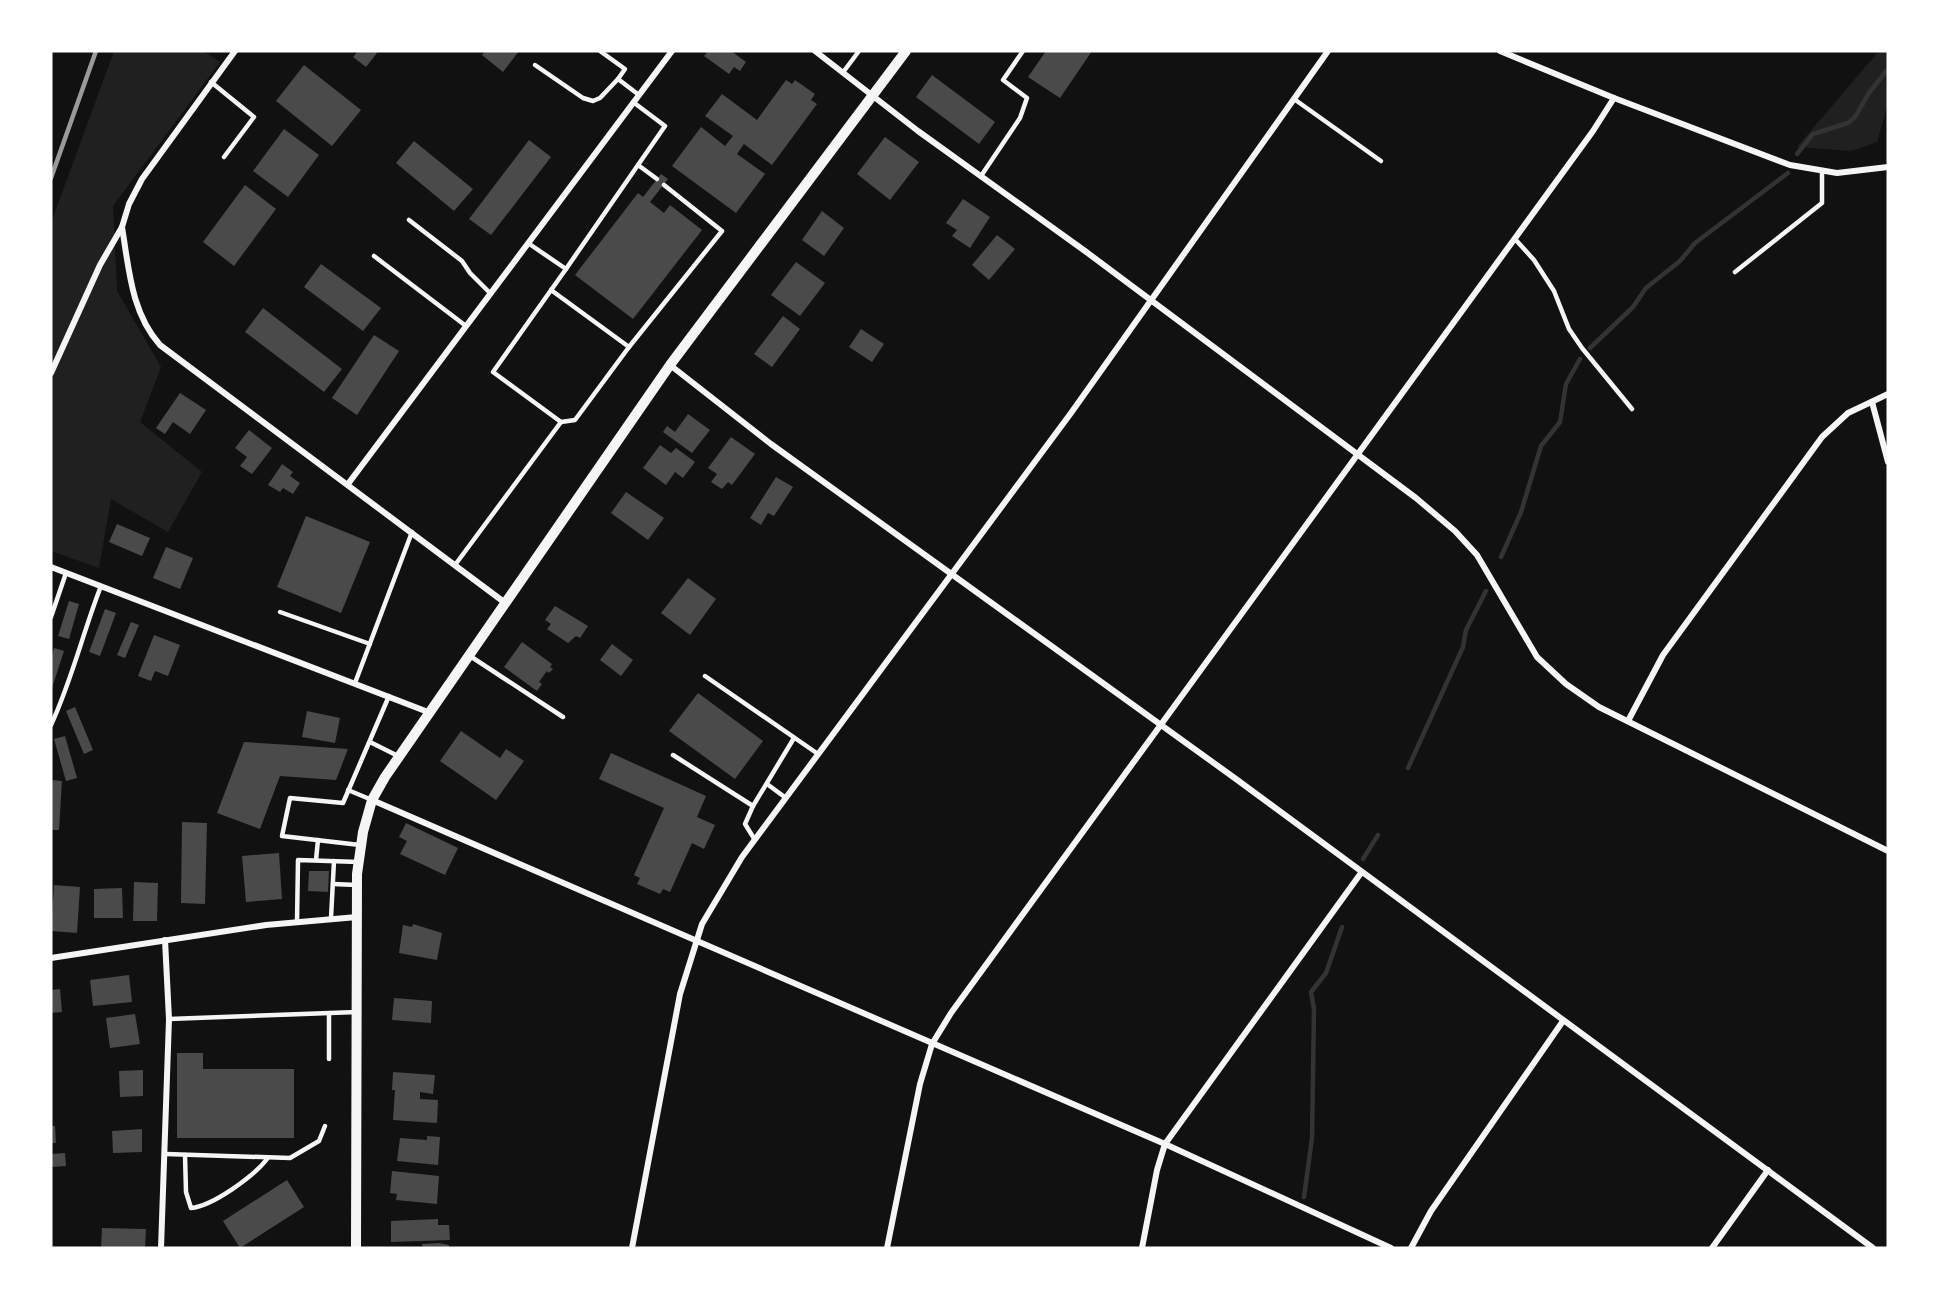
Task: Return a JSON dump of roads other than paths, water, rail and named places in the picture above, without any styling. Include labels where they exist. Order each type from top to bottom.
[{"type":"street","points":[[51,374],[100,265],[122,227],[129,204],[142,179],[235,51]]},
{"type":"street","points":[[348,484],[672,51]]},
{"type":"street","points":[[815,51],[1356,456],[1416,498],[1477,555],[1523,637],[1547,668],[1587,699],[1887,848]]},
{"type":"street","points":[[356,1248],[357,885],[360,845],[372,800],[428,711],[670,365],[906,51]]},
{"type":"street","points":[[632,1248],[673,1023],[696,941],[714,900],[755,840],[1151,302],[1328,51]]},
{"type":"street","points":[[1500,51],[1614,98],[1790,165],[1822,171],[1855,172],[1888,167]]},
{"type":"street","points":[[887,1248],[910,1127],[932,1044],[951,1013],[1515,239],[1614,98]]},
{"type":"street","points":[[122,227],[135,301],[149,332],[160,345],[504,602]]},
{"type":"street","points":[[670,365],[771,444],[1161,725],[1873,1248]]},
{"type":"street","points":[[1628,720],[1663,655],[1822,437],[1848,413],[1888,394]]},
{"type":"street","points":[[1872,402],[1888,462]]},
{"type":"street","points":[[51,567],[428,711]]},
{"type":"street","points":[[372,800],[1165,1144],[1391,1248]]},
{"type":"street","points":[[1142,1248],[1157,1170],[1165,1144],[1362,873]]},
{"type":"street","points":[[51,958],[297,922],[357,917]]},
{"type":"street","points":[[161,1248],[170,1019],[165,940]]},
{"type":"street","points":[[1412,1248],[1431,1211],[1563,1021]]},
{"type":"street","points":[[1712,1248],[1768,1170]]},
{"type":"lane","points":[[535,64],[583,98],[593,101],[600,98],[625,69],[600,51]]},
{"type":"lane","points":[[844,71],[859,51]]},
{"type":"lane","points":[[981,176],[1020,118],[1027,98],[1004,80],[1023,51]]},
{"type":"lane","points":[[618,79],[639,95]]},
{"type":"lane","points":[[211,82],[254,117],[224,157]]},
{"type":"lane","points":[[1294,99],[1381,161]]},
{"type":"lane","points":[[633,102],[665,126],[493,372],[561,422],[575,420],[629,347],[722,231],[664,184]]},
{"type":"lane","points":[[638,165],[657,179]]},
{"type":"lane","points":[[1735,272],[1822,203],[1822,171]]},
{"type":"lane","points":[[409,220],[462,261],[470,273],[490,293]]},
{"type":"lane","points":[[1515,239],[1534,260],[1554,291],[1569,329],[1582,348],[1632,409]]},
{"type":"lane","points":[[528,243],[566,269]]},
{"type":"lane","points":[[374,256],[466,326]]},
{"type":"lane","points":[[551,290],[629,347]]},
{"type":"lane","points":[[455,565],[561,422]]},
{"type":"lane","points":[[355,683],[412,532]]},
{"type":"lane","points":[[51,617],[66,573]]},
{"type":"lane","points":[[51,725],[69,682],[81,639],[101,586]]},
{"type":"lane","points":[[280,612],[370,644]]},
{"type":"lane","points":[[468,655],[563,717]]},
{"type":"lane","points":[[705,676],[818,754]]},
{"type":"lane","points":[[360,845],[282,836],[290,798],[343,803],[389,696]]},
{"type":"lane","points":[[755,840],[745,824],[753,806],[794,738]]},
{"type":"lane","points":[[370,741],[398,756]]},
{"type":"lane","points":[[673,755],[753,806]]},
{"type":"lane","points":[[767,784],[786,798]]},
{"type":"lane","points":[[348,790],[372,800]]},
{"type":"lane","points":[[316,860],[318,840]]},
{"type":"lane","points":[[297,922],[298,860],[358,862]]},
{"type":"lane","points":[[331,918],[334,861]]},
{"type":"lane","points":[[333,884],[357,885]]},
{"type":"lane","points":[[170,1019],[357,1012]]},
{"type":"lane","points":[[329,1014],[329,1059]]},
{"type":"lane","points":[[166,1154],[290,1158],[319,1141],[325,1126]]},
{"type":"lane","points":[[185,1155],[186,1192],[191,1208],[215,1199],[257,1172],[267,1159]]},
{"type":"waterway","points":[[1797,154],[1813,134],[1848,123],[1855,117],[1869,93],[1888,69]]},
{"type":"waterway","points":[[1590,348],[1633,307],[1646,288],[1680,261],[1695,243],[1788,173]]},
{"type":"waterway","points":[[1501,557],[1521,512],[1541,446],[1560,422],[1566,384],[1580,359]]},
{"type":"waterway","points":[[1408,768],[1463,647],[1466,630],[1486,591]]},
{"type":"waterway","points":[[1363,859],[1378,835]]},
{"type":"waterway","points":[[1304,1197],[1312,1138],[1314,1009],[1311,992],[1326,973],[1342,927]]},
{"type":"railway","points":[[51,178],[96,51]]}]
